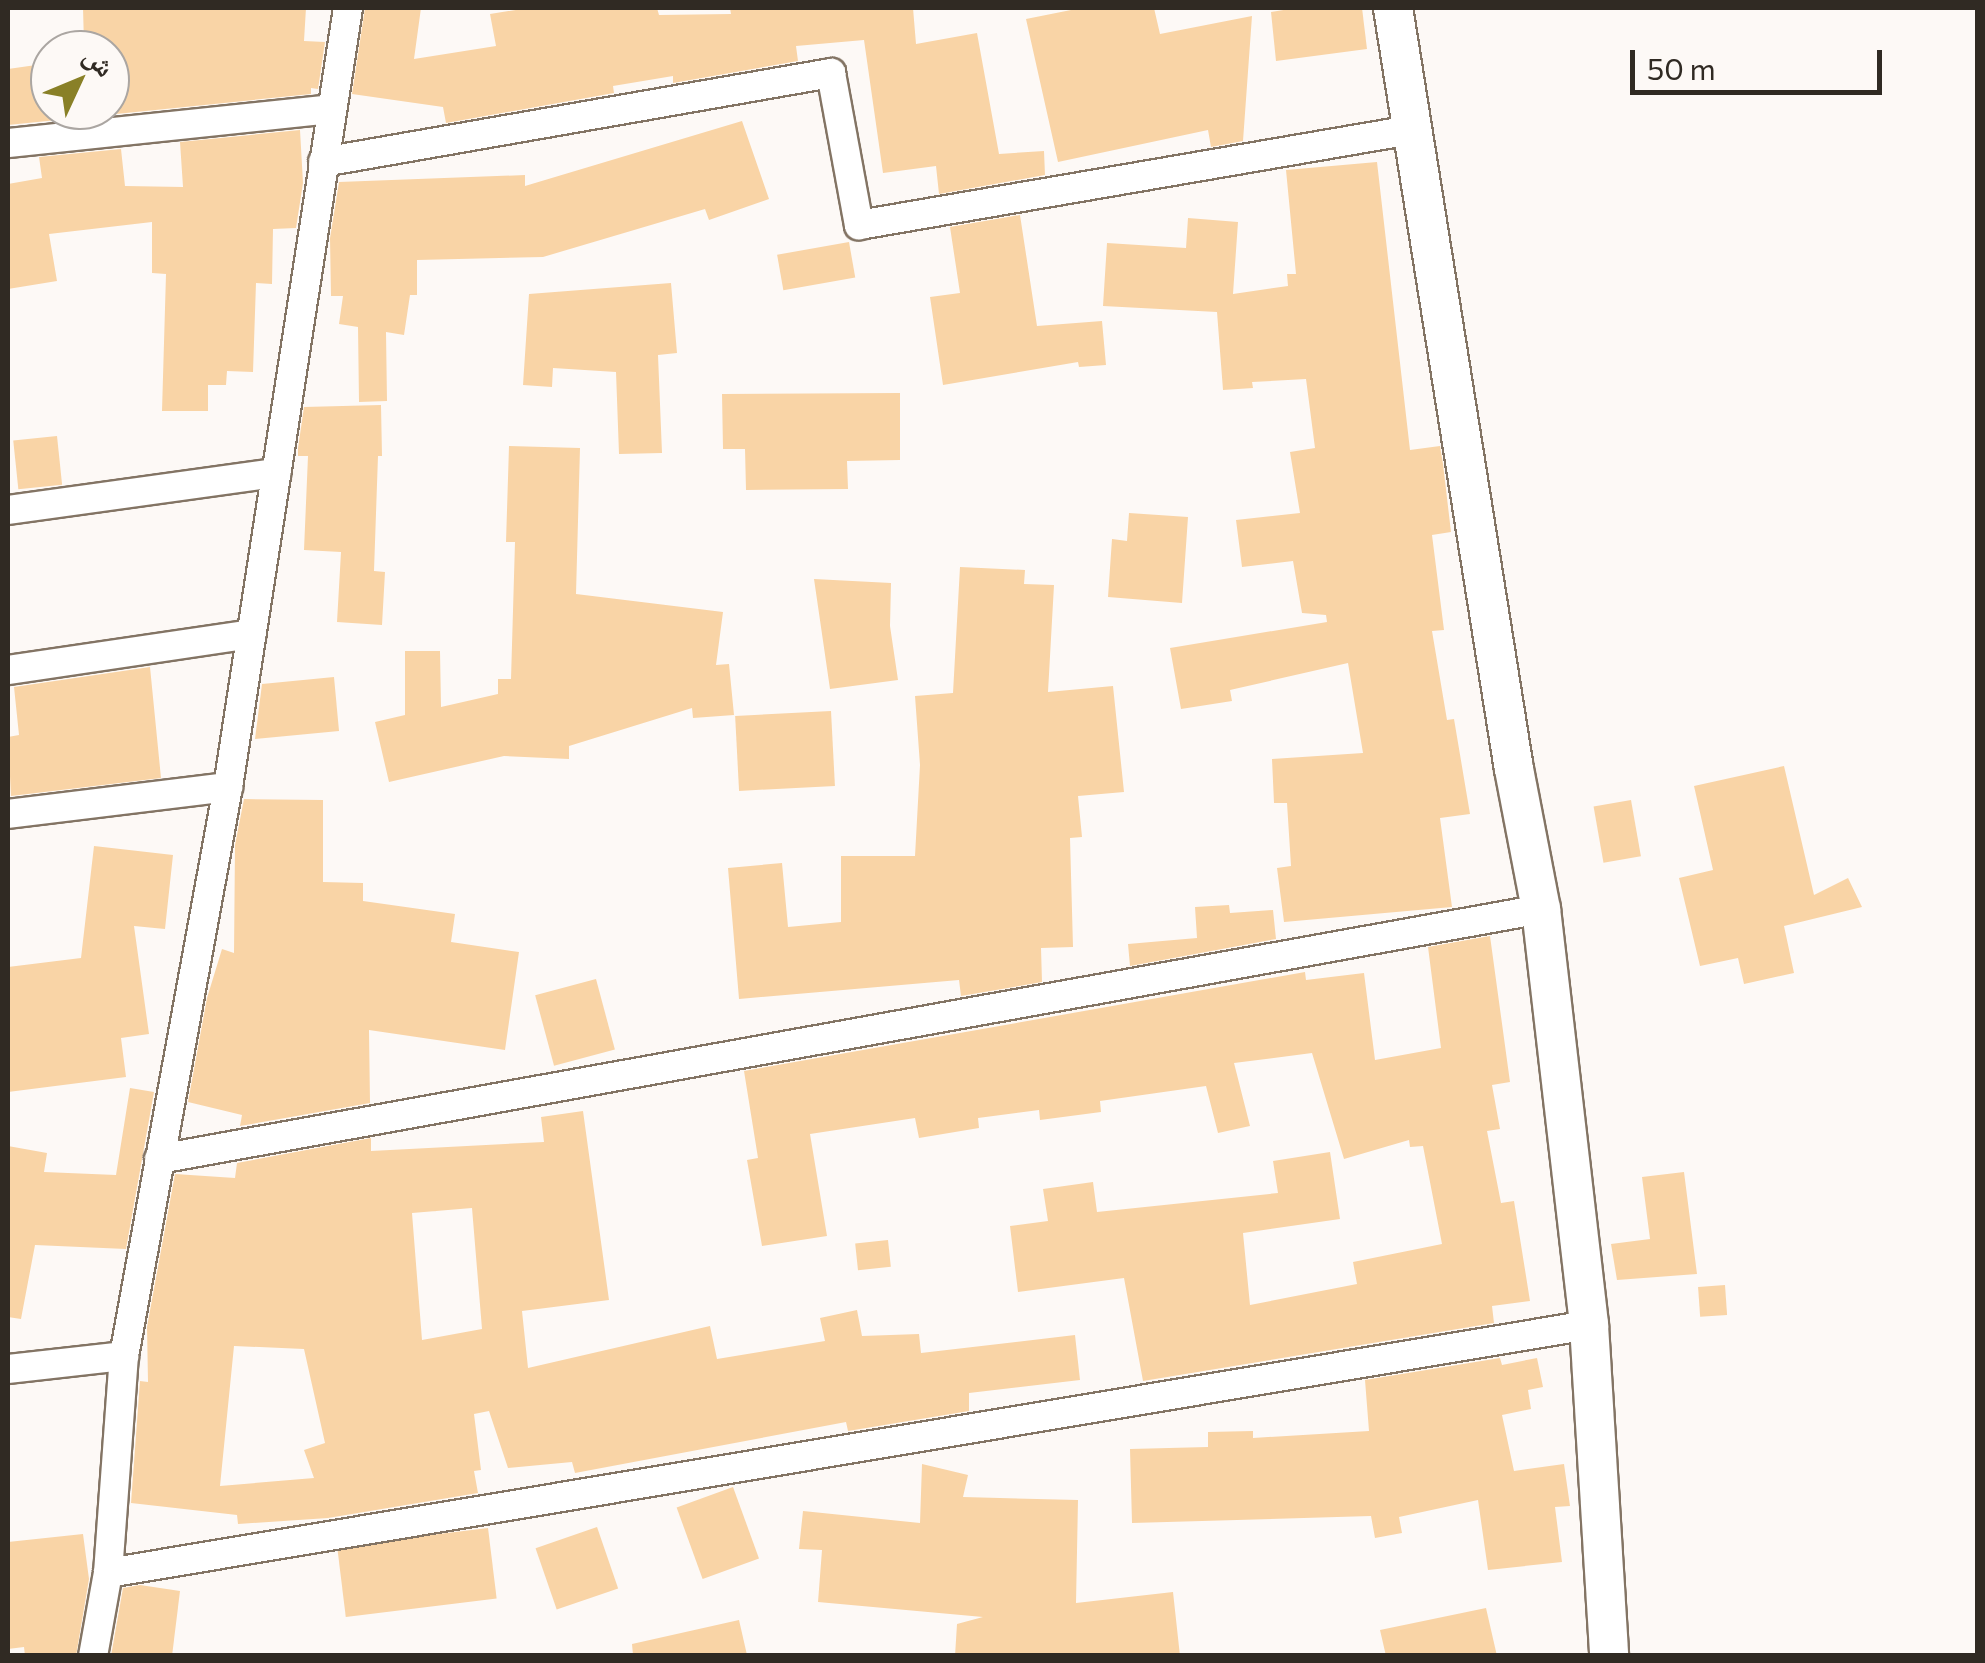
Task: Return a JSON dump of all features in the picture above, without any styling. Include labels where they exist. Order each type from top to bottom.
[{"type":"main road","points":[[1394,8],[1514,769],[1541,909],[1588,1325],[1609,1656]]},
{"type":"street","points":[[93,1656],[108,1573],[124,1356],[228,787],[348,8]]},
{"type":"street","points":[[323,162],[831,72],[859,225],[1411,130]]},
{"type":"street","points":[[8,143],[331,110]]},
{"type":"street","points":[[8,510],[276,473]]},
{"type":"street","points":[[8,670],[251,634]]},
{"type":"street","points":[[8,814],[228,787]]},
{"type":"street","points":[[159,1159],[1541,909]]},
{"type":"street","points":[[108,1573],[1588,1325]]},
{"type":"street","points":[[8,1369],[124,1356]]},
{"type":"building","points":[[83,8],[306,8],[304,41],[325,42],[318,89],[311,88],[311,94],[130,113],[130,30],[84,30]]},
{"type":"building","points":[[365,8],[421,8],[414,59],[496,46],[490,14],[528,8],[657,8],[659,15],[731,14],[730,8],[913,8],[916,44],[977,33],[999,154],[1044,151],[1045,175],[939,194],[936,166],[883,173],[864,40],[796,46],[798,61],[673,83],[673,76],[613,86],[614,93],[446,123],[443,107],[352,94]]},
{"type":"building","points":[[1081,8],[1154,8],[1160,34],[1252,16],[1243,141],[1211,147],[1208,130],[1058,162],[1026,19]]},
{"type":"building","points":[[1362,8],[1367,49],[1276,61],[1271,12]]},
{"type":"building","points":[[30,66],[30,123],[8,125],[8,69]]},
{"type":"building","points":[[742,121],[769,199],[709,220],[705,209],[543,257],[417,260],[417,295],[410,295],[404,335],[386,332],[387,401],[359,402],[358,327],[339,324],[343,296],[331,296],[330,238],[339,182],[525,175],[525,186]]},
{"type":"building","points":[[300,130],[303,183],[296,228],[273,229],[272,284],[256,283],[253,372],[227,371],[226,385],[208,385],[208,411],[162,411],[166,274],[152,273],[152,222],[49,234],[57,281],[8,289],[8,184],[42,178],[39,157],[121,149],[125,186],[183,187],[180,142]]},
{"type":"building","points":[[1377,162],[1410,450],[1440,446],[1443,464],[1451,532],[1432,535],[1444,630],[1432,631],[1447,720],[1454,719],[1470,814],[1440,818],[1452,907],[1284,922],[1277,868],[1291,866],[1287,803],[1274,803],[1272,759],[1363,753],[1348,663],[1230,690],[1232,701],[1181,709],[1170,648],[1327,622],[1326,615],[1302,613],[1293,561],[1242,567],[1236,520],[1300,513],[1290,452],[1315,448],[1306,379],[1252,382],[1253,388],[1223,390],[1217,312],[1103,306],[1107,243],[1186,248],[1188,218],[1238,222],[1233,294],[1288,286],[1287,274],[1296,274],[1286,170]]},
{"type":"building","points":[[1020,215],[1037,326],[1102,321],[1106,365],[1079,367],[1078,362],[943,385],[930,297],[960,293],[950,227]]},
{"type":"building","points":[[849,242],[855,277],[783,290],[777,255]]},
{"type":"building","points":[[671,283],[677,353],[658,355],[662,453],[619,454],[616,372],[553,368],[552,387],[523,385],[529,294]]},
{"type":"building","points":[[900,393],[900,460],[847,461],[848,489],[746,490],[745,449],[723,449],[722,394]]},
{"type":"building","points":[[381,405],[382,456],[378,456],[374,571],[385,572],[382,625],[337,622],[341,552],[304,550],[308,456],[298,456],[298,448],[304,407]]},
{"type":"building","points":[[57,436],[62,485],[18,489],[13,441]]},
{"type":"building","points":[[509,446],[580,448],[576,594],[723,612],[716,665],[729,664],[734,715],[693,718],[692,708],[569,746],[569,759],[504,756],[389,782],[375,722],[405,715],[405,651],[440,651],[441,707],[498,694],[498,679],[511,679],[515,542],[506,542]]},
{"type":"building","points":[[1129,513],[1188,517],[1182,603],[1108,597],[1112,539],[1127,541]]},
{"type":"building","points":[[960,567],[1025,570],[1024,584],[1054,585],[1048,692],[1113,686],[1124,792],[1078,796],[1082,837],[1070,838],[1073,947],[1041,948],[1042,982],[961,996],[959,980],[739,999],[728,868],[782,863],[788,927],[841,922],[841,856],[915,856],[920,765],[915,696],[953,693]]},
{"type":"building","points":[[814,579],[891,583],[890,626],[898,680],[830,689]]},
{"type":"building","points":[[150,667],[161,778],[11,796],[8,737],[19,735],[14,687]]},
{"type":"building","points":[[334,677],[339,731],[255,739],[262,684]]},
{"type":"building","points":[[831,711],[835,786],[739,791],[735,716]]},
{"type":"building","points":[[1784,766],[1814,895],[1848,878],[1862,907],[1784,926],[1794,973],[1744,984],[1738,958],[1700,966],[1679,878],[1713,870],[1694,786]]},
{"type":"building","points":[[244,799],[323,800],[323,882],[363,883],[363,901],[455,914],[451,942],[519,952],[505,1050],[369,1030],[370,1103],[240,1126],[242,1115],[188,1102],[207,998],[222,949],[234,953],[235,845]]},
{"type":"building","points":[[1631,800],[1641,856],[1603,863],[1594,807]]},
{"type":"building","points":[[94,846],[173,855],[165,929],[134,926],[149,1034],[121,1038],[126,1077],[8,1092],[8,967],[81,958]]},
{"type":"building","points":[[1229,905],[1230,913],[1273,910],[1276,939],[1130,966],[1128,944],[1197,938],[1195,907]]},
{"type":"building","points":[[1490,936],[1510,1082],[1492,1085],[1500,1129],[1487,1131],[1501,1203],[1514,1201],[1530,1301],[1492,1306],[1494,1323],[1143,1381],[1124,1278],[1018,1292],[1010,1226],[1048,1221],[1043,1189],[1093,1182],[1097,1212],[1278,1193],[1273,1161],[1330,1152],[1340,1219],[1243,1233],[1250,1305],[1357,1284],[1353,1262],[1442,1244],[1423,1146],[1410,1147],[1409,1140],[1344,1159],[1312,1053],[1234,1063],[1250,1126],[1218,1133],[1206,1086],[1100,1101],[1101,1112],[1040,1120],[1039,1110],[978,1118],[979,1128],[919,1138],[915,1118],[810,1134],[827,1236],[762,1246],[747,1160],[758,1158],[744,1071],[1305,972],[1306,980],[1364,973],[1375,1060],[1441,1048],[1428,947]]},
{"type":"building","points":[[596,979],[615,1050],[554,1066],[535,995]]},
{"type":"building","points":[[130,1088],[154,1092],[126,1249],[35,1245],[21,1319],[8,1317],[8,1146],[47,1153],[44,1172],[116,1175]]},
{"type":"building","points":[[583,1111],[609,1300],[522,1311],[528,1368],[710,1326],[717,1359],[825,1341],[820,1318],[857,1310],[862,1336],[919,1334],[921,1353],[1075,1335],[1080,1380],[969,1393],[969,1411],[848,1431],[846,1422],[575,1473],[572,1462],[508,1468],[489,1411],[474,1414],[481,1470],[474,1471],[478,1493],[328,1518],[238,1524],[237,1515],[131,1503],[140,1381],[148,1382],[147,1327],[175,1174],[235,1178],[237,1163],[371,1138],[371,1151],[544,1142],[541,1117]],"holes":[[[472,1208],[482,1329],[422,1340],[412,1213]],[[234,1346],[304,1349],[325,1443],[304,1450],[314,1478],[220,1486]]]},
{"type":"building","points":[[1684,1172],[1697,1274],[1617,1280],[1611,1244],[1650,1239],[1642,1177]]},
{"type":"building","points":[[888,1240],[891,1267],[858,1270],[855,1243]]},
{"type":"building","points":[[1725,1285],[1727,1315],[1700,1317],[1698,1287]]},
{"type":"building","points":[[1500,1358],[1502,1365],[1537,1358],[1543,1387],[1528,1390],[1531,1409],[1502,1415],[1514,1471],[1564,1464],[1570,1506],[1555,1507],[1562,1562],[1488,1570],[1478,1500],[1399,1517],[1402,1533],[1375,1538],[1371,1516],[1132,1523],[1130,1449],[1208,1447],[1208,1432],[1253,1431],[1253,1438],[1369,1431],[1365,1380]]},
{"type":"building","points":[[922,1464],[968,1475],[963,1497],[1078,1500],[1076,1603],[1173,1592],[1180,1656],[955,1656],[957,1624],[983,1617],[818,1602],[822,1550],[799,1549],[803,1511],[920,1523]]},
{"type":"building","points":[[733,1487],[759,1558],[703,1579],[677,1508]]},
{"type":"building","points":[[597,1527],[618,1588],[557,1610],[536,1548]]},
{"type":"building","points":[[488,1528],[497,1598],[346,1617],[337,1547]]},
{"type":"building","points":[[83,1534],[89,1579],[76,1656],[25,1656],[24,1647],[8,1649],[8,1542]]},
{"type":"building","points":[[140,1585],[180,1591],[172,1656],[111,1656],[123,1588]]},
{"type":"building","points":[[1486,1608],[1497,1656],[1386,1656],[1380,1630]]},
{"type":"building","points":[[739,1620],[747,1655],[633,1655],[632,1644]]}]
